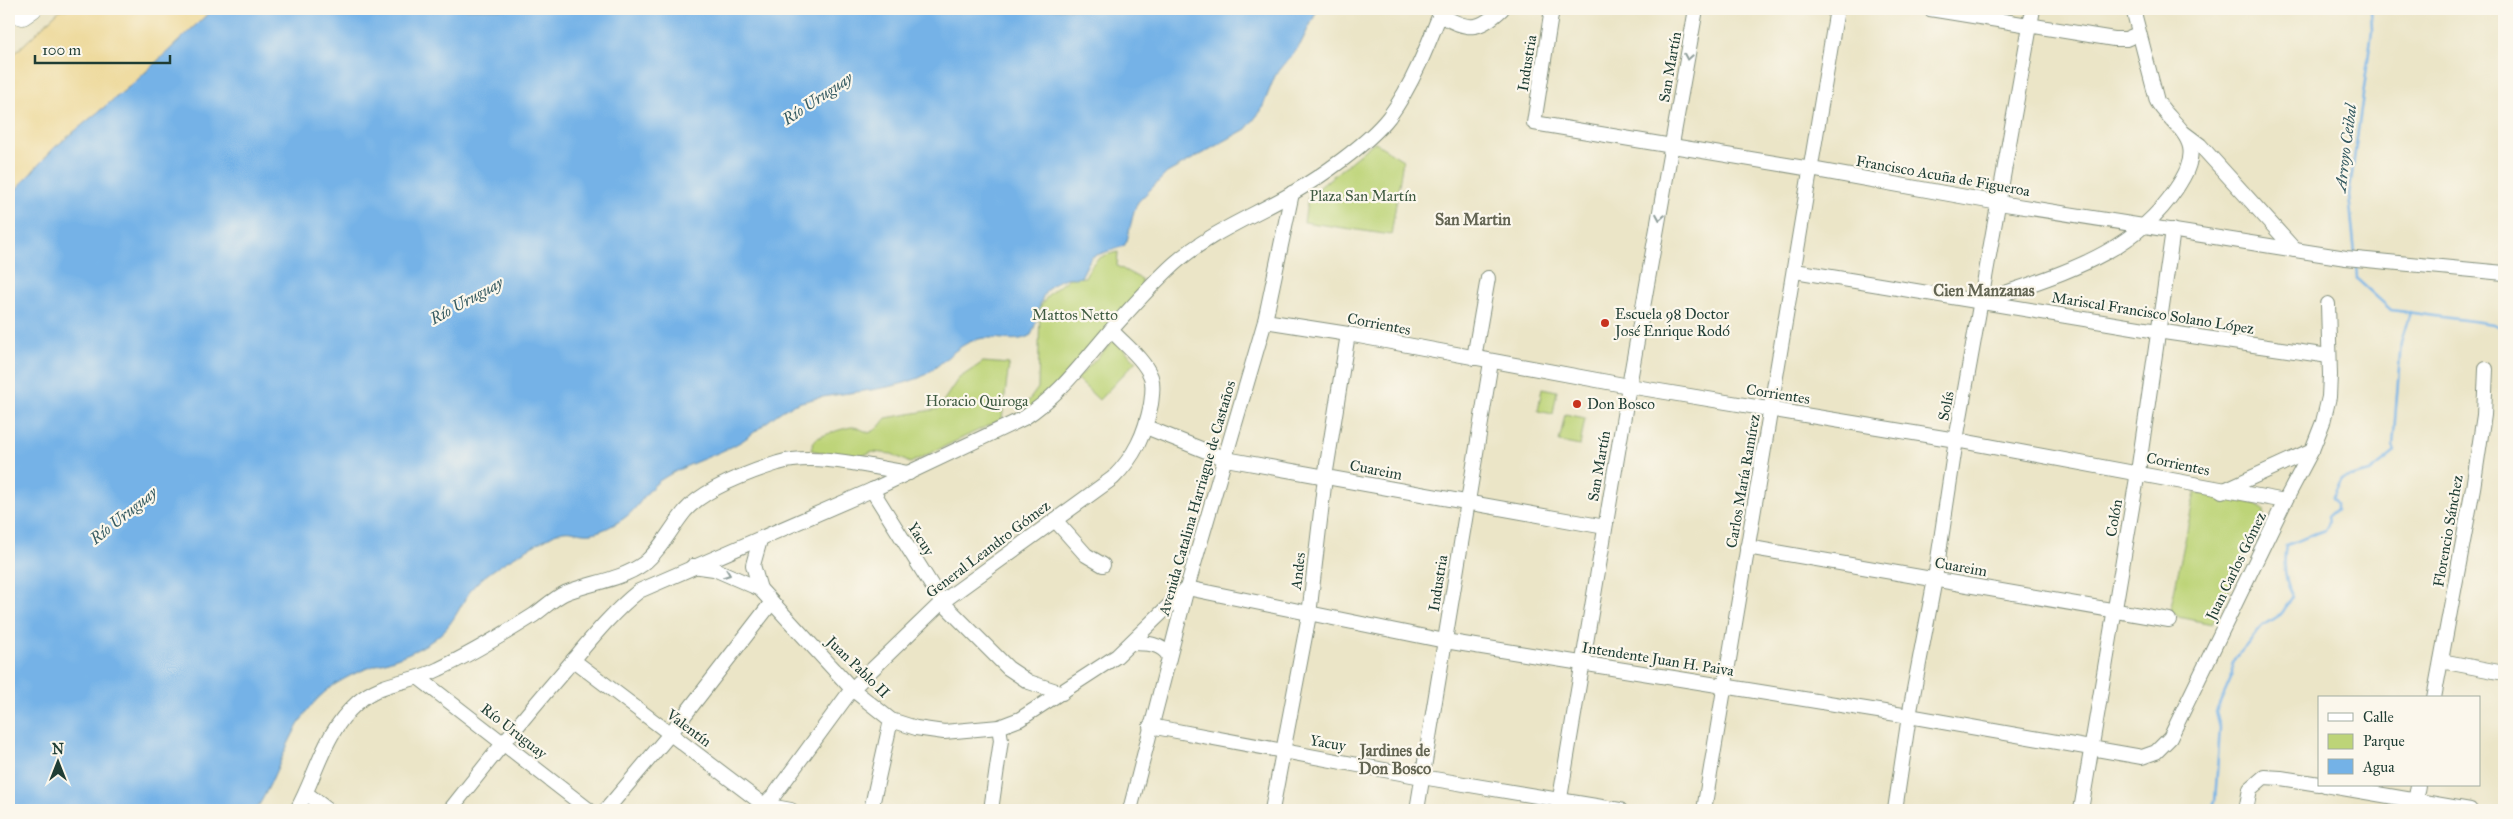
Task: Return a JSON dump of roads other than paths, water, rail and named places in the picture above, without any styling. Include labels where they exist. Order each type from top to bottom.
[{"type":"main road","points":[[12,14],[23,16],[33,9]]},
{"type":"street","points":[[450,810],[503,742],[573,660],[623,604],[639,591],[692,566],[760,540],[909,473],[1024,418],[1046,404],[1066,385],[1111,330],[1173,265],[1194,247],[1292,193],[1372,136],[1388,118],[1403,95],[1441,12],[1462,27],[1476,27],[1490,20],[1502,9]]},
{"type":"street","name":"Industria","points":[[1534,123],[1552,9]]},
{"type":"street","name":"San Martín","points":[[1559,805],[1629,386],[1673,147],[1696,9]]},
{"type":"street","name":"Carlos María Ramírez","points":[[1704,810],[1723,686],[1772,409],[1838,9]]},
{"type":"street","points":[[1930,9],[2114,39],[2126,39],[2138,34]]},
{"type":"street","name":"Solís","points":[[1895,810],[1909,716],[1935,579],[1956,440],[1982,301],[2028,26],[2033,9]]},
{"type":"street","points":[[2133,9],[2157,101],[2163,113],[2183,133],[2200,145],[2295,250]]},
{"type":"street","name":"Francisco Acuña de Figueroa","points":[[1534,123],[1811,168],[1999,203],[2346,258],[2504,273]]},
{"type":"street","points":[[1982,301],[2087,263],[2120,246],[2169,200],[2184,178],[2191,158],[2190,145],[2183,133]]},
{"type":"street","name":"Avenida Catalina Harriague de Castaños","points":[[1130,810],[1150,726],[1187,588],[1265,322],[1292,193]]},
{"type":"street","name":"Colón","points":[[2081,810],[2113,611],[2138,472],[2173,230]]},
{"type":"street","name":"Mariscal Francisco Solano López","points":[[1795,271],[2158,331],[2329,356]]},
{"type":"street","points":[[1474,358],[1488,278]]},
{"type":"street","name":"Juan Carlos Gómez","points":[[2126,755],[2142,757],[2156,752],[2170,738],[2285,501],[2312,450],[2323,422],[2329,396],[2328,304]]},
{"type":"street","name":"Corrientes","points":[[1265,322],[1348,334],[1491,362],[1956,440],[2138,472],[2222,491],[2285,501]]},
{"type":"street","name":"General Leandro Gómez","points":[[761,808],[775,794],[852,688],[942,602],[1113,478],[1127,464],[1139,445],[1146,427],[1153,391],[1151,378],[1145,366],[1111,330]]},
{"type":"street","name":"Andes","points":[[1272,810],[1309,615],[1325,477],[1348,334]]},
{"type":"street","name":"Industria","points":[[1417,810],[1491,362]]},
{"type":"street","name":"Florencio Sánchez","points":[[2434,696],[2476,470],[2486,392],[2486,369]]},
{"type":"street","name":"Cuareim","points":[[1146,427],[1226,458],[1468,504],[1605,527]]},
{"type":"street","points":[[2222,491],[2312,450]]},
{"type":"street","points":[[297,810],[306,793],[324,744],[355,704],[372,690],[391,683],[419,678],[440,669],[516,625],[564,594],[628,572],[642,564],[656,551],[686,510],[720,486],[779,463],[812,459],[909,473]]},
{"type":"street","name":"Yacuy","points":[[872,490],[942,602],[1008,668],[1029,682],[1062,693]]},
{"type":"street","points":[[1055,520],[1086,555],[1103,565]]},
{"type":"street","points":[[760,540],[753,565],[760,588]]},
{"type":"street","name":"Cuareim","points":[[1747,547],[2169,620]]},
{"type":"street","name":"Juan Pablo II","points":[[692,566],[714,569],[760,588],[852,688],[891,720],[916,728],[944,732],[999,727],[1020,719],[1117,656],[1187,588]]},
{"type":"street","name":"Intendente Juan H. Paiva","points":[[1187,588],[1309,615],[1445,641],[1909,716],[2126,755]]},
{"type":"street","points":[[606,810],[670,734],[772,602]]},
{"type":"street","points":[[1131,643],[1145,643],[1158,647],[1167,652],[1169,657]]},
{"type":"street","name":"Valentín","points":[[573,660],[670,734],[761,808],[791,810]]},
{"type":"street","points":[[2441,661],[2504,673]]},
{"type":"street","name":"Río Uruguay","points":[[419,678],[589,810]]},
{"type":"street","points":[[871,810],[891,720]]},
{"type":"street","name":"Yacuy","points":[[1150,726],[1422,777],[1559,805],[1620,810]]},
{"type":"street","points":[[991,810],[1001,740],[999,727]]},
{"type":"street","points":[[2246,810],[2250,789],[2264,777],[2318,784]]},
{"type":"street","points":[[2329,786],[2414,806],[2470,810]]},
{"type":"street","points":[[2414,806],[2418,786]]},
{"type":"street","points":[[306,793],[328,810]]},
{"type":"water","points":[[213,9],[1318,9],[1300,45],[1275,76],[1261,111],[1246,129],[1167,173],[1138,202],[1124,246],[1091,257],[1081,277],[1066,278],[1056,282],[1049,288],[1044,295],[1031,335],[1012,340],[979,339],[955,351],[927,374],[905,383],[815,398],[791,406],[774,416],[742,441],[676,471],[659,481],[628,515],[612,526],[592,533],[563,531],[510,559],[474,586],[449,625],[438,636],[417,650],[346,678],[328,690],[313,704],[301,720],[256,810],[9,810],[9,197],[54,148],[135,82]]},
{"type":"waterway","name":"Arroyo Ceibal","points":[[2355,254],[2349,195],[2372,31],[2371,9]]},
{"type":"waterway","name":"Arroyo Ceibal","points":[[2356,264],[2357,279],[2391,310],[2494,324],[2504,329]]},
{"type":"waterway","points":[[2211,810],[2215,802],[2220,728],[2216,712],[2233,673],[2233,662],[2262,626],[2282,613],[2293,596],[2285,571],[2286,545],[2325,530],[2329,523],[2328,517],[2336,510],[2336,503],[2332,498],[2342,479],[2370,472],[2395,452],[2393,446],[2401,342],[2410,312]]},
{"type":"place","name":"Escuela 98 Doctor José Enrique Rodó","points":[[1605,323]]},
{"type":"place","name":"Don Bosco","points":[[1577,404]]},
{"type":"district","name":"San Martin","points":[[1473,219]]},
{"type":"district","name":"Cien Manzanas","points":[[1984,290]]},
{"type":"district","name":"Jardines de Don Bosco","points":[[1395,759]]},
{"type":"park label","name":"Plaza San Martín","points":[[1363,196]]},
{"type":"park label","name":"Mattos Netto","points":[[1075,315]]},
{"type":"park label","name":"Horacio Quiroga","points":[[977,401]]}]
